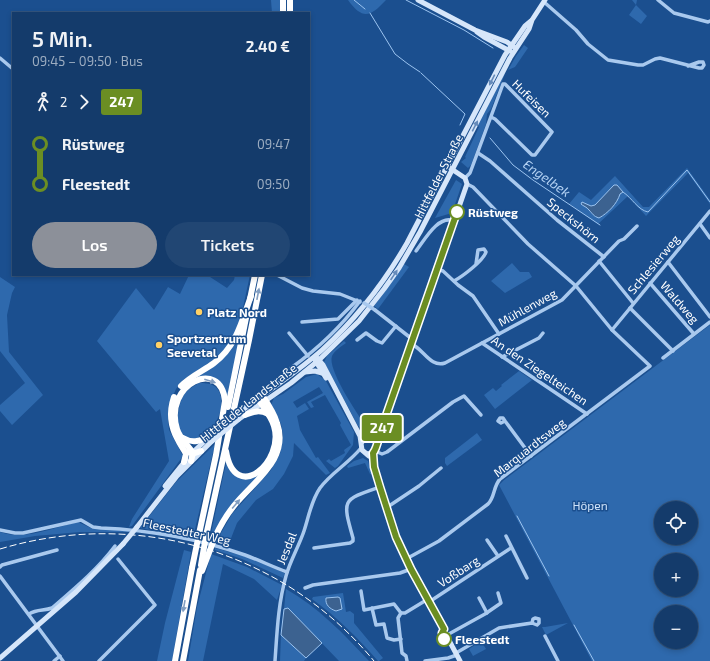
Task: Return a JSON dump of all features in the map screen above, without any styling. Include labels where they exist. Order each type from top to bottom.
[{"type":"highway","points":[[283,0],[283,12]]},
{"type":"highway","points":[[290,0],[290,12]]},
{"type":"highway","points":[[175,661],[199,534],[255,276]]},
{"type":"highway","points":[[201,571],[206,536],[262,276]]},
{"type":"highway","points":[[187,462],[185,451],[177,440],[171,422],[171,408],[175,395],[186,381],[214,363],[224,355],[231,346],[236,338],[251,296]]},
{"type":"highway","points":[[193,453],[180,436],[177,429],[175,417],[177,402],[180,395],[188,385],[194,381],[206,378],[212,380],[222,389],[225,401],[216,455]]},
{"type":"highway","points":[[226,448],[228,462],[233,471],[242,476],[251,476],[260,470],[270,458],[274,446],[275,431],[262,399]]},
{"type":"highway","points":[[183,661],[196,588],[201,571],[219,527],[232,508],[266,472],[276,455],[279,444],[279,430],[275,418],[262,399]]},
{"type":"highway","points":[[242,415],[255,411],[261,411],[269,415]]},
{"type":"highway","points":[[180,436],[188,441],[194,442],[201,441],[212,436]]},
{"type":"highway","points":[[185,451],[193,453],[201,451]]},
{"type":"highway","points":[[187,462],[193,453]]},
{"type":"main road","points":[[418,0],[476,30],[511,45],[514,50],[508,50],[484,37],[476,30]]},
{"type":"main road","points":[[532,20],[544,1]]},
{"type":"main road","name":"Hittfelder Straße","points":[[366,304],[399,268],[420,232],[508,50],[525,26],[532,20]]},
{"type":"main road","name":"Hittfelder Straße","points":[[366,304],[392,269],[408,243],[514,50],[529,29],[532,20]]},
{"type":"main road","points":[[374,467],[374,452],[376,443],[467,184],[465,178],[450,168]]},
{"type":"main road","name":"Hittfelder Landstraße","points":[[262,399],[304,372],[316,359],[352,328],[366,304]]},
{"type":"main road","points":[[316,359],[332,385]]},
{"type":"main road","points":[[316,359],[323,365],[332,385],[355,425],[363,449],[374,467],[396,537],[411,569],[460,661]]},
{"type":"main road","name":"Hittfelder Landstraße","points":[[193,453],[212,436],[242,415],[287,378],[316,359]]},
{"type":"main road","points":[[304,372],[315,371],[324,374]]},
{"type":"main road","name":"Hittfelder Landstraße","points":[[0,658],[76,592],[123,544],[143,519],[163,488],[187,462],[201,451],[212,436],[242,415]]},
{"type":"main road","points":[[355,425],[376,443]]},
{"type":"main road","points":[[363,449],[369,438],[381,430]]},
{"type":"main road","points":[[363,449],[374,452]]},
{"type":"street","points":[[658,0],[674,13],[708,22],[710,21]]},
{"type":"street","points":[[544,1],[576,30],[588,44],[608,60],[641,65],[655,58],[660,58],[688,66]]},
{"type":"street","points":[[0,58],[12,68]]},
{"type":"street","name":"Hufeisen","points":[[503,84],[505,84],[552,130],[552,133],[535,155],[532,155],[495,119],[491,117],[503,84]]},
{"type":"street","points":[[465,178],[470,173],[491,117]]},
{"type":"street","name":"Speckshörn","points":[[478,152],[557,220],[604,257]]},
{"type":"street","points":[[467,184],[473,187],[528,244],[576,286],[612,330]]},
{"type":"street","name":"Schlesierweg","points":[[612,330],[710,211]]},
{"type":"street","points":[[416,251],[425,237],[440,222],[447,219],[454,220]]},
{"type":"street","points":[[700,224],[710,238]]},
{"type":"street","name":"Mühlenweg","points":[[279,276],[302,288],[313,291],[340,294],[366,304],[396,326],[432,361],[441,364],[562,300],[619,241],[624,239],[637,226]]},
{"type":"street","points":[[600,261],[634,303]]},
{"type":"street","points":[[668,262],[710,317]]},
{"type":"street","points":[[454,281],[460,278],[476,264]]},
{"type":"street","points":[[436,270],[443,271],[473,296],[499,334]]},
{"type":"street","name":"Waldweg","points":[[650,283],[694,334]]},
{"type":"street","points":[[302,322],[338,319],[366,304]]},
{"type":"street","points":[[291,368],[308,356],[337,327],[366,304]]},
{"type":"street","points":[[630,308],[673,351]]},
{"type":"street","points":[[663,358],[710,322]]},
{"type":"street","points":[[356,340],[366,332],[380,343],[383,342],[396,326]]},
{"type":"street","name":"Marquardtsweg","points":[[406,559],[439,541],[488,504],[493,497],[500,479],[649,368],[650,366],[612,330]]},
{"type":"street","points":[[289,333],[308,356]]},
{"type":"street","points":[[502,357],[539,338],[544,333]]},
{"type":"street","name":"An den Ziegelteichen","points":[[482,343],[587,414]]},
{"type":"street","points":[[374,452],[382,454],[387,452],[453,402],[464,396],[480,415]]},
{"type":"street","points":[[505,421],[531,456]]},
{"type":"street","name":"Jesdal","points":[[275,661],[278,617],[287,572],[304,530],[315,497],[329,478],[363,449]]},
{"type":"street","points":[[386,508],[441,468]]},
{"type":"street","points":[[314,548],[350,544],[353,541],[353,538],[346,514],[347,505],[355,496],[380,487]]},
{"type":"street","name":"Fleestedter Weg","points":[[0,530],[22,533],[81,520],[93,527],[152,532],[202,543],[245,555],[287,572]]},
{"type":"street","points":[[506,536],[527,578]]},
{"type":"street","points":[[487,540],[498,556]]},
{"type":"street","points":[[29,614],[37,610],[48,610],[52,608],[100,564],[115,546]]},
{"type":"street","name":"Voßbarg","points":[[401,613],[406,613],[428,600],[511,548]]},
{"type":"street","points":[[0,567],[2,565],[57,550]]},
{"type":"street","points":[[99,661],[155,605],[118,559]]},
{"type":"street","points":[[305,588],[313,585],[400,573],[411,569]]},
{"type":"street","points":[[0,576],[63,661]]},
{"type":"street","points":[[361,591],[364,610],[394,604],[401,613],[398,618],[402,653],[406,656],[407,661]]},
{"type":"street","points":[[447,635],[488,613],[502,602],[498,593]]},
{"type":"street","points":[[479,598],[488,613]]},
{"type":"street","points":[[372,608],[376,625],[384,624],[386,638],[394,640],[401,639]]},
{"type":"street","points":[[425,661],[448,658],[501,627],[532,623]]},
{"type":"street","points":[[545,636],[558,661]]},
{"type":"street","points":[[54,661],[60,656]]},
{"type":"green space","points":[[271,0],[280,0],[280,12],[272,12]]},
{"type":"green space","points":[[348,0],[386,0],[376,10],[367,14],[358,11]]},
{"type":"green space","points":[[632,0],[637,0],[636,5]]},
{"type":"green space","points":[[636,5],[647,16],[641,24],[629,15]]},
{"type":"green space","points":[[524,45],[528,48],[515,67],[508,70],[516,56]]},
{"type":"green space","points":[[506,71],[491,109],[487,114],[486,124],[471,165],[468,168],[461,162],[466,158],[465,157],[479,127],[478,124]]},
{"type":"green space","points":[[687,168],[710,200],[710,204],[688,173],[646,216],[628,196],[598,224],[569,204],[579,192],[591,200],[615,176],[643,207],[649,207]]},
{"type":"green space","points":[[456,180],[462,184],[452,213],[435,218]]},
{"type":"green space","points":[[512,263],[520,272],[529,272],[532,277],[505,293],[491,281]]},
{"type":"green space","points":[[404,264],[409,267],[378,309],[374,306]]},
{"type":"green space","name":"Sportzentrum Seevetal","points":[[189,276],[209,276],[227,288],[234,280],[235,276],[250,276],[239,326],[231,342],[219,356],[183,380],[176,389],[172,398],[168,420],[169,430],[183,456],[132,526],[129,527],[132,519],[169,461],[160,409],[156,412],[97,341],[136,288],[154,310],[168,287],[180,294]]},
{"type":"green space","points":[[0,277],[15,287],[12,293],[7,315],[9,352],[43,395],[12,425],[0,411],[0,405],[25,383],[0,351]]},
{"type":"green space","name":"Höpen","points":[[710,325],[710,661],[592,661],[499,485]]},
{"type":"green space","points":[[241,332],[227,398],[223,387],[217,380],[209,377],[196,377],[223,359],[233,347]]},
{"type":"green space","points":[[344,341],[346,343],[333,354],[332,362],[338,380],[365,425],[361,428],[358,426],[324,362],[327,356]]},
{"type":"green space","points":[[519,371],[532,380],[495,409],[484,395],[493,388],[496,391],[502,386],[501,385]]},
{"type":"green space","points":[[317,374],[326,381],[354,432],[353,445],[335,468],[326,461],[329,459],[331,461],[345,453],[344,450],[351,445],[340,425],[341,423],[325,395],[311,402],[314,407],[311,408],[307,402],[323,393],[319,387],[293,402],[297,408],[305,403],[309,409],[297,416],[300,430],[316,458],[318,457],[330,473],[326,475],[294,443],[293,456],[284,474],[273,489],[256,500],[237,523],[228,546],[218,544],[221,533],[232,514],[271,470],[280,454],[283,435],[281,424],[271,405],[274,398],[283,394],[306,377]]},
{"type":"green space","points":[[199,383],[207,383],[214,386],[219,392],[221,409],[213,427],[206,434],[198,438],[188,438],[183,436],[180,431],[178,425],[178,412],[184,394]]},
{"type":"green space","points":[[477,433],[482,440],[447,466],[445,463],[445,458]]},
{"type":"green space","points":[[215,444],[193,538],[140,528],[176,482]]},
{"type":"green space","points":[[363,458],[368,461],[372,474],[370,474],[365,463],[348,468],[347,466],[354,461]]},
{"type":"green space","points":[[226,463],[233,474],[238,477],[262,473],[212,538],[210,538]]},
{"type":"green space","points":[[78,522],[93,529],[130,530],[128,532],[80,532],[35,536],[0,542],[0,532],[19,535],[29,534]]},
{"type":"green space","points":[[215,548],[244,556],[285,573],[283,578],[242,559],[215,550]]},
{"type":"green space","points":[[184,550],[191,552],[172,661],[157,661],[165,623]]},
{"type":"green space","points":[[211,554],[247,567],[282,585],[277,600],[254,579],[223,564],[203,661],[188,661],[197,607]]},
{"type":"green space","points":[[286,589],[298,596],[320,613],[369,661],[339,661],[288,608],[284,609]]},
{"type":"green space","points":[[343,593],[346,612],[350,611],[354,614],[354,623],[383,658],[379,661],[339,620],[312,599],[313,597]]},
{"type":"green space","points":[[568,623],[546,635],[542,627],[545,627]]},
{"type":"green space","points":[[281,635],[306,658],[304,661],[280,661]]},
{"type":"green space","points":[[481,641],[486,649],[473,656],[469,649]]},
{"type":"shaded area","points":[[614,185],[617,185],[623,192],[606,214],[599,218],[594,216],[581,204],[582,202],[591,206],[595,205]]},
{"type":"shaded area","points":[[326,598],[340,598],[342,609],[336,611],[328,606],[326,603]]},
{"type":"shaded area","points":[[288,608],[322,643],[306,658],[281,635],[284,609]]},
{"type":"waterway","name":"Engelbek","points":[[354,0],[365,9]]},
{"type":"waterway","points":[[406,0],[464,30],[493,48]]},
{"type":"waterway","name":"Engelbek","points":[[370,13],[395,54],[420,72]]},
{"type":"waterway","name":"Engelbek","points":[[421,73],[465,114],[460,125]]},
{"type":"waterway","name":"Engelbek","points":[[490,138],[513,165],[600,225]]},
{"type":"waterway","name":"Engelbek","points":[[623,192],[641,209],[648,212],[687,170],[710,202]]},
{"type":"waterway","points":[[517,516],[549,576]]},
{"type":"waterway","points":[[574,625],[594,661]]},
{"type":"railway","points":[[0,549],[52,538],[103,534],[155,537],[204,548],[252,566],[296,591],[337,623],[374,661]]},
{"type":"bus line","name":"247","points":[[444,639],[442,633],[444,629],[402,552],[396,537],[374,467],[373,453],[377,446],[376,443],[457,212]]},
{"type":"place","name":"Rüstweg","points":[[457,212]]},
{"type":"place","name":"Platz Nord","points":[[199,312]]},
{"type":"place","name":"Sportzentrum Seevetal","points":[[159,345]]},
{"type":"place","name":"Fleestedt","points":[[444,639]]}]
